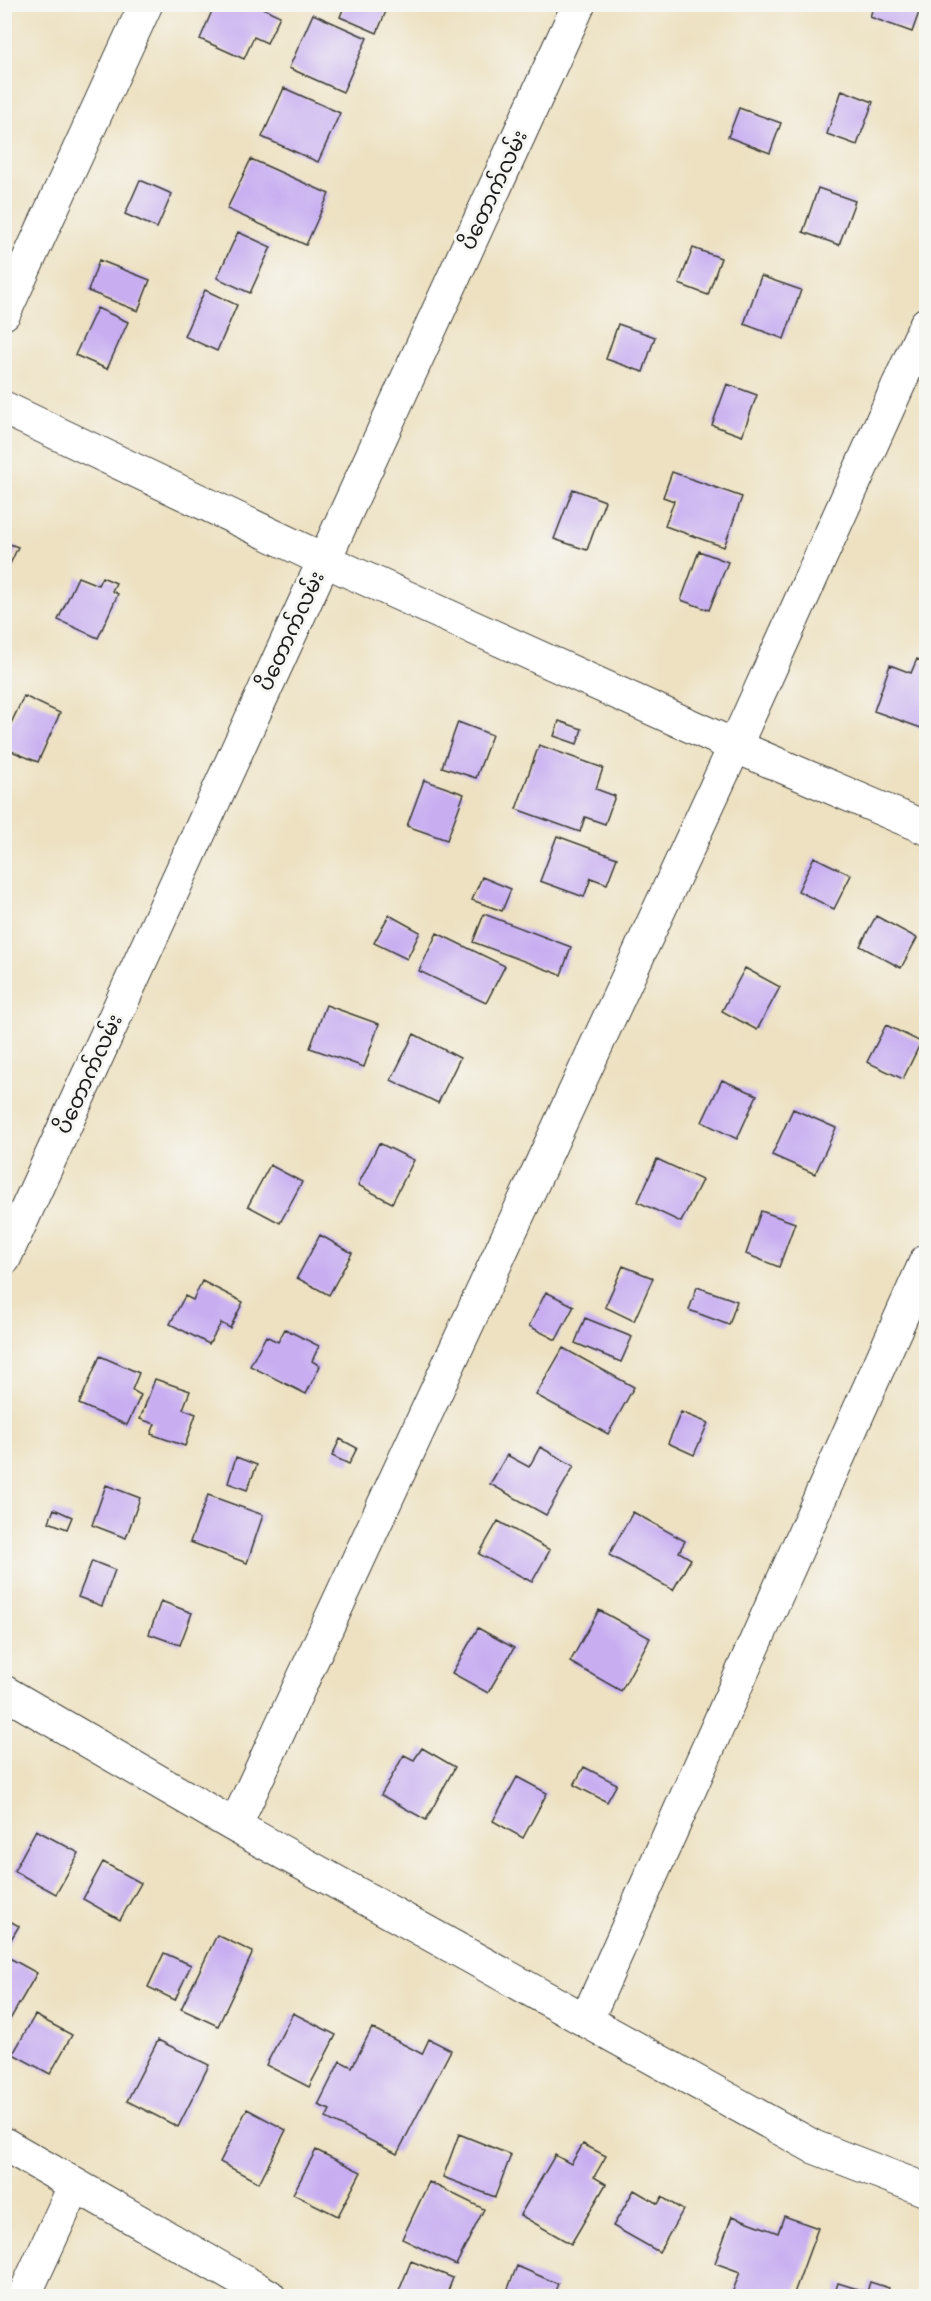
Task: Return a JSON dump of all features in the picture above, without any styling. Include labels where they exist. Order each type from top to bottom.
[{"type":"street","points":[[4,313],[146,4]]},
{"type":"street","name":"ပိတောက်လမ်း","points":[[4,1259],[579,4]]},
{"type":"street","points":[[235,1826],[735,746],[927,324]]},
{"type":"street","points":[[4,408],[324,560],[735,746],[927,828]]},
{"type":"street","points":[[586,2021],[927,1261]]},
{"type":"street","points":[[4,1692],[235,1826],[814,2147],[927,2190]]},
{"type":"street","points":[[4,2144],[269,2296]]},
{"type":"street","points":[[24,2296],[75,2185]]},
{"type":"building","points":[[215,4],[254,4],[280,16],[267,43],[254,37],[244,59],[200,39]]},
{"type":"building","points":[[345,4],[389,4],[377,33],[340,17]]},
{"type":"building","points":[[874,4],[922,4],[912,32],[870,17]]},
{"type":"building","points":[[313,14],[367,38],[343,92],[289,68]]},
{"type":"building","points":[[284,88],[340,113],[318,162],[262,137]]},
{"type":"building","points":[[842,90],[873,102],[857,145],[827,134]]},
{"type":"building","points":[[739,108],[781,123],[770,153],[728,137]]},
{"type":"building","points":[[251,159],[329,194],[306,245],[227,209]]},
{"type":"building","points":[[140,180],[172,194],[157,228],[125,214]]},
{"type":"building","points":[[818,188],[855,201],[839,245],[803,232]]},
{"type":"building","points":[[238,232],[271,247],[250,293],[217,278]]},
{"type":"building","points":[[693,248],[721,258],[708,295],[679,284]]},
{"type":"building","points":[[99,260],[150,280],[138,311],[88,291]]},
{"type":"building","points":[[761,276],[801,290],[784,339],[744,324]]},
{"type":"building","points":[[205,290],[237,305],[217,351],[184,336]]},
{"type":"building","points":[[97,308],[128,322],[107,369],[75,355]]},
{"type":"building","points":[[618,324],[655,337],[643,372],[606,359]]},
{"type":"building","points":[[727,384],[757,395],[742,436],[712,425]]},
{"type":"building","points":[[672,472],[742,497],[724,547],[665,526],[674,501],[663,497]]},
{"type":"building","points":[[573,489],[605,501],[587,550],[554,539]]},
{"type":"building","points":[[4,542],[18,547],[4,577]]},
{"type":"building","points":[[699,551],[728,562],[709,610],[681,600]]},
{"type":"building","points":[[78,577],[98,585],[102,577],[116,583],[112,591],[118,594],[98,638],[58,620]]},
{"type":"building","points":[[917,659],[926,663],[926,712],[921,728],[874,711],[890,665],[911,673]]},
{"type":"building","points":[[24,696],[60,713],[38,762],[4,748],[4,738]]},
{"type":"building","points":[[559,721],[582,729],[577,744],[554,736]]},
{"type":"building","points":[[458,722],[492,735],[476,778],[442,767]]},
{"type":"building","points":[[539,745],[603,768],[596,789],[615,796],[605,824],[585,817],[580,832],[516,809]]},
{"type":"building","points":[[424,780],[464,794],[447,840],[407,826]]},
{"type":"building","points":[[557,836],[617,858],[607,884],[591,878],[584,897],[540,881]]},
{"type":"building","points":[[814,857],[851,875],[834,909],[798,891]]},
{"type":"building","points":[[482,877],[511,889],[502,911],[472,900]]},
{"type":"building","points":[[484,914],[571,947],[561,975],[473,942]]},
{"type":"building","points":[[389,915],[420,932],[407,959],[374,943]]},
{"type":"building","points":[[876,916],[917,938],[901,968],[860,946]]},
{"type":"building","points":[[437,933],[505,966],[486,1003],[419,971]]},
{"type":"building","points":[[745,968],[780,987],[757,1030],[722,1011]]},
{"type":"building","points":[[326,1005],[379,1024],[364,1067],[310,1048]]},
{"type":"building","points":[[886,1025],[921,1042],[903,1079],[867,1062]]},
{"type":"building","points":[[414,1034],[460,1058],[438,1103],[391,1080]]},
{"type":"building","points":[[722,1080],[757,1095],[737,1139],[702,1122]]},
{"type":"building","points":[[793,1109],[836,1128],[815,1174],[772,1155]]},
{"type":"building","points":[[379,1143],[414,1160],[392,1203],[358,1185]]},
{"type":"building","points":[[657,1159],[702,1180],[681,1222],[638,1202]]},
{"type":"building","points":[[270,1165],[302,1182],[280,1223],[248,1206]]},
{"type":"building","points":[[761,1211],[795,1223],[779,1267],[746,1254]]},
{"type":"building","points":[[320,1235],[352,1253],[329,1295],[297,1278]]},
{"type":"building","points":[[623,1266],[653,1278],[634,1321],[605,1307]]},
{"type":"building","points":[[202,1281],[243,1302],[230,1328],[221,1323],[209,1344],[170,1324],[185,1296],[193,1300]]},
{"type":"building","points":[[697,1287],[737,1301],[729,1325],[689,1310]]},
{"type":"building","points":[[546,1292],[574,1306],[556,1340],[529,1326]]},
{"type":"building","points":[[585,1318],[632,1337],[621,1362],[575,1343]]},
{"type":"building","points":[[285,1329],[319,1346],[312,1361],[320,1366],[306,1394],[250,1366],[266,1336],[278,1342]]},
{"type":"building","points":[[563,1348],[634,1387],[608,1434],[536,1395]]},
{"type":"building","points":[[100,1356],[139,1373],[132,1390],[141,1395],[127,1425],[79,1404]]},
{"type":"building","points":[[155,1379],[190,1391],[183,1409],[196,1414],[185,1446],[151,1434],[155,1424],[140,1419]]},
{"type":"building","points":[[681,1412],[708,1423],[694,1455],[668,1443]]},
{"type":"building","points":[[340,1439],[357,1448],[349,1464],[332,1456]]},
{"type":"building","points":[[540,1447],[574,1466],[546,1515],[490,1484],[507,1455],[529,1467]]},
{"type":"building","points":[[236,1457],[257,1465],[247,1490],[228,1483]]},
{"type":"building","points":[[106,1485],[140,1498],[126,1538],[92,1525]]},
{"type":"building","points":[[208,1495],[263,1515],[247,1563],[190,1542]]},
{"type":"building","points":[[54,1509],[72,1517],[67,1529],[49,1522]]},
{"type":"building","points":[[633,1512],[685,1541],[679,1552],[691,1559],[673,1590],[609,1555]]},
{"type":"building","points":[[498,1521],[550,1550],[532,1582],[479,1554]]},
{"type":"building","points":[[92,1561],[115,1570],[102,1606],[78,1597]]},
{"type":"building","points":[[161,1601],[192,1613],[180,1645],[149,1634]]},
{"type":"building","points":[[599,1610],[650,1638],[621,1691],[570,1662]]},
{"type":"building","points":[[478,1628],[514,1648],[488,1693],[452,1673]]},
{"type":"building","points":[[422,1748],[455,1767],[426,1820],[381,1795],[404,1755],[414,1760]]},
{"type":"building","points":[[584,1767],[617,1784],[607,1802],[574,1785]]},
{"type":"building","points":[[517,1777],[547,1793],[523,1838],[493,1821]]},
{"type":"building","points":[[36,1830],[79,1853],[56,1894],[14,1871]]},
{"type":"building","points":[[103,1862],[141,1883],[120,1920],[83,1899]]},
{"type":"building","points":[[4,1918],[19,1926],[4,1951]]},
{"type":"building","points":[[217,1935],[253,1952],[218,2026],[181,2009]]},
{"type":"building","points":[[164,1953],[191,1965],[175,2000],[148,1987]]},
{"type":"building","points":[[4,1955],[37,1973],[4,2030]]},
{"type":"building","points":[[293,2013],[336,2035],[309,2087],[266,2065]]},
{"type":"building","points":[[35,2015],[72,2035],[50,2074],[13,2054]]},
{"type":"building","points":[[372,2028],[422,2054],[429,2039],[451,2050],[397,2154],[326,2118],[330,2110],[318,2105],[340,2061],[352,2067]]},
{"type":"building","points":[[158,2040],[209,2065],[178,2127],[127,2101]]},
{"type":"building","points":[[247,2109],[286,2130],[259,2183],[220,2162]]},
{"type":"building","points":[[459,2134],[511,2155],[495,2197],[443,2177]]},
{"type":"building","points":[[583,2144],[606,2156],[594,2177],[606,2184],[571,2244],[520,2215],[555,2155],[571,2164]]},
{"type":"building","points":[[316,2150],[361,2172],[338,2216],[293,2194]]},
{"type":"building","points":[[429,2182],[484,2209],[456,2265],[402,2239]]},
{"type":"building","points":[[634,2190],[658,2204],[662,2197],[683,2210],[659,2252],[613,2226]]},
{"type":"building","points":[[732,2216],[778,2233],[784,2216],[818,2228],[793,2296],[731,2296],[740,2272],[715,2263]]},
{"type":"building","points":[[411,2261],[453,2278],[446,2296],[397,2296]]},
{"type":"building","points":[[517,2266],[558,2284],[553,2296],[505,2296]]},
{"type":"building","points":[[870,2282],[889,2288],[886,2296],[834,2296],[838,2283],[867,2292]]}]
